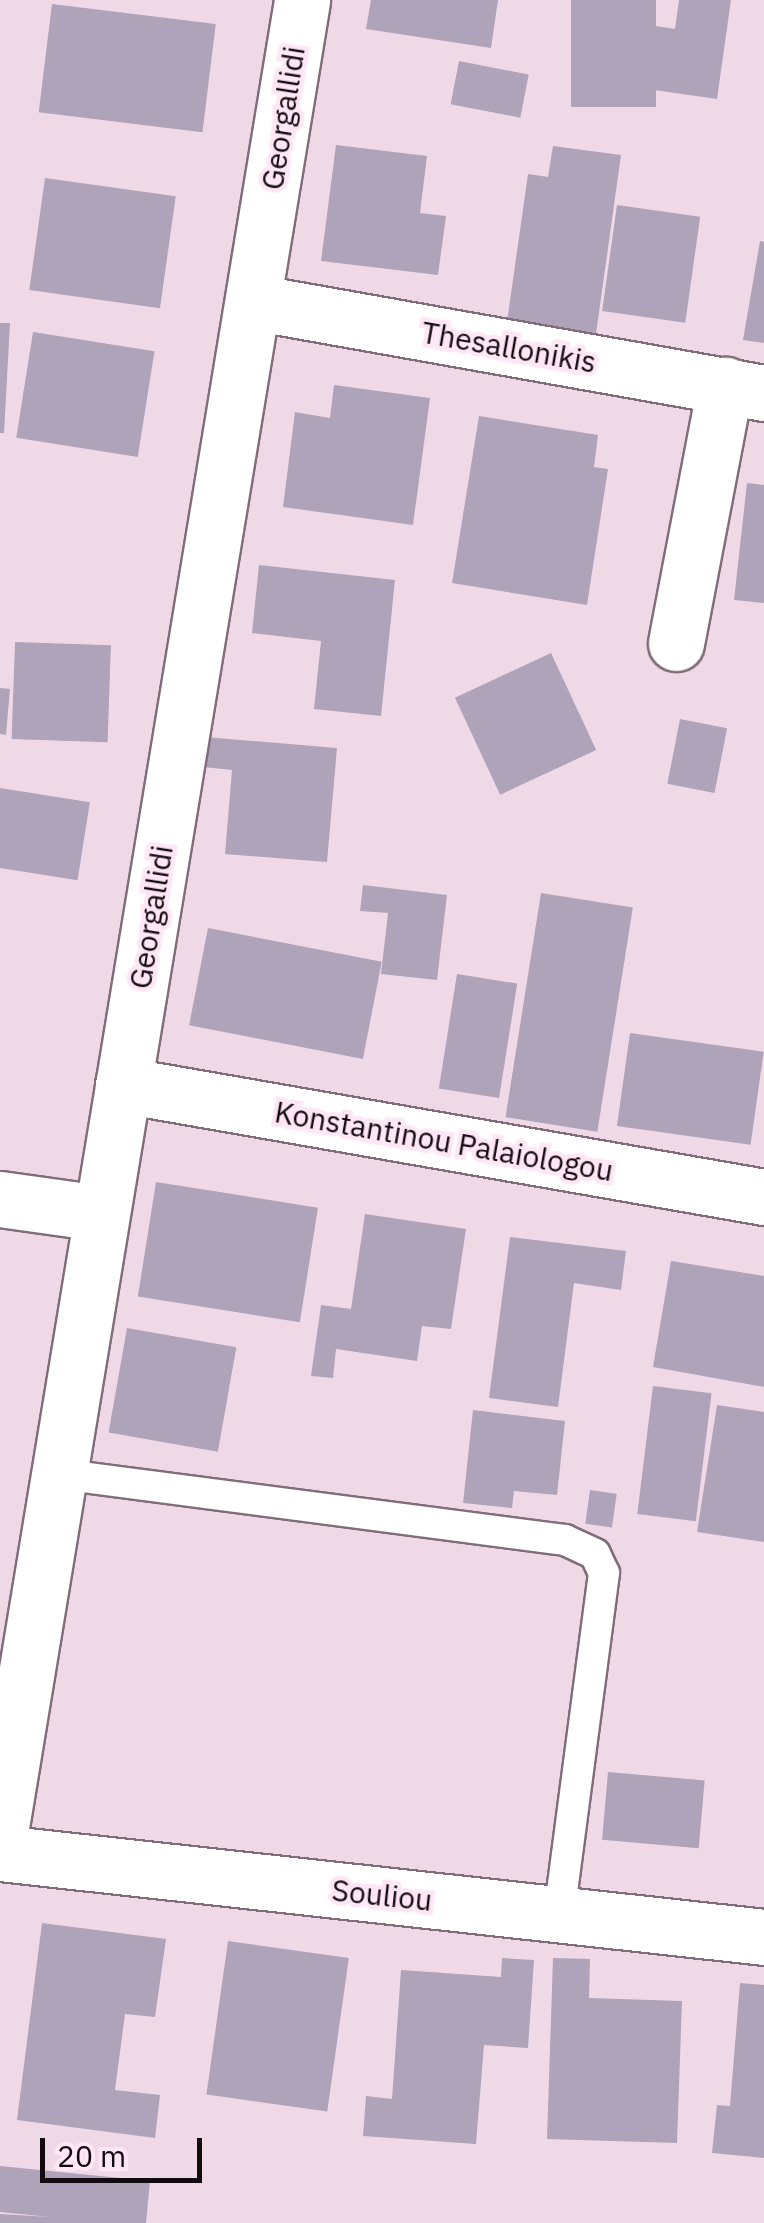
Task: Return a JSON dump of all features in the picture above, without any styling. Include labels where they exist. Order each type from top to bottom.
[{"type":"street","name":"Georgallidi","points":[[0,1834],[302,0]]},
{"type":"street","name":"Thesallonikis","points":[[253,302],[744,389]]},
{"type":"street","points":[[676,643],[744,389]]},
{"type":"street","name":"Konstantinou Palaiologou","points":[[124,1085],[764,1196]]},
{"type":"street","points":[[0,1200],[100,1214]]},
{"type":"street","name":"Souliou","points":[[0,1853],[764,1936]]},
{"type":"lane","points":[[59,1474],[565,1540],[595,1554],[604,1573],[559,1915]]},
{"type":"building","points":[[371,0],[498,0],[491,48],[366,29]]},
{"type":"building","points":[[571,0],[656,0],[656,107],[571,107]]},
{"type":"building","points":[[679,0],[731,0],[717,99],[647,89],[656,26],[675,29]]},
{"type":"building","points":[[52,4],[216,24],[202,132],[39,112]]},
{"type":"building","points":[[459,61],[529,75],[520,118],[451,104]]},
{"type":"building","points":[[336,145],[427,156],[420,213],[446,216],[438,275],[321,261]]},
{"type":"building","points":[[553,146],[621,155],[596,334],[507,322],[528,174],[548,177]]},
{"type":"building","points":[[45,178],[176,196],[160,308],[29,290]]},
{"type":"building","points":[[617,205],[700,217],[685,323],[602,311]]},
{"type":"building","points":[[760,241],[764,242],[764,343],[743,340]]},
{"type":"building","points":[[0,323],[10,323],[4,433],[0,433]]},
{"type":"building","points":[[33,332],[154,351],[138,457],[16,438]]},
{"type":"building","points":[[334,385],[430,398],[413,525],[283,507],[295,412],[330,418]]},
{"type":"building","points":[[479,416],[598,435],[594,467],[608,469],[587,605],[452,583]]},
{"type":"building","points":[[747,483],[764,485],[764,603],[734,600]]},
{"type":"building","points":[[259,565],[395,580],[381,716],[314,709],[321,641],[252,633]]},
{"type":"building","points":[[15,642],[111,645],[108,742],[12,739]]},
{"type":"building","points":[[551,653],[596,750],[500,795],[455,698]]},
{"type":"building","points":[[0,688],[10,689],[6,735],[0,734]]},
{"type":"building","points":[[680,719],[727,728],[715,793],[667,784]]},
{"type":"building","points":[[205,737],[337,748],[327,862],[225,854],[232,770],[203,767]]},
{"type":"building","points":[[0,788],[90,802],[78,880],[0,868]]},
{"type":"building","points":[[363,885],[447,895],[437,980],[381,974],[388,913],[360,911]]},
{"type":"building","points":[[541,893],[633,908],[597,1132],[505,1117]]},
{"type":"building","points":[[208,928],[382,962],[363,1059],[189,1025]]},
{"type":"building","points":[[457,974],[517,984],[499,1098],[439,1089]]},
{"type":"building","points":[[630,1033],[764,1052],[751,1145],[617,1126]]},
{"type":"building","points":[[156,1182],[318,1208],[300,1322],[138,1297]]},
{"type":"building","points":[[365,1214],[466,1229],[451,1329],[422,1326],[417,1361],[336,1349],[333,1378],[311,1376],[321,1305],[351,1309]]},
{"type":"building","points":[[510,1237],[626,1251],[621,1290],[574,1283],[558,1407],[489,1398]]},
{"type":"building","points":[[671,1261],[764,1276],[764,1387],[653,1367]]},
{"type":"building","points":[[127,1328],[236,1347],[218,1452],[109,1432]]},
{"type":"building","points":[[653,1386],[712,1393],[696,1521],[637,1514]]},
{"type":"building","points":[[717,1405],[764,1412],[764,1542],[697,1532]]},
{"type":"building","points":[[473,1410],[565,1421],[557,1495],[514,1491],[512,1508],[463,1503]]},
{"type":"building","points":[[590,1490],[617,1494],[612,1527],[585,1524]]},
{"type":"building","points":[[608,1772],[705,1780],[699,1848],[602,1840]]},
{"type":"building","points":[[42,1923],[166,1939],[155,2017],[125,2014],[115,2090],[160,2095],[155,2138],[17,2120]]},
{"type":"building","points":[[228,1941],[349,1958],[327,2111],[206,2094]]},
{"type":"building","points":[[502,1958],[534,1960],[528,2048],[484,2045],[476,2144],[363,2136],[366,2096],[392,2099],[401,1970],[501,1977]]},
{"type":"building","points":[[553,1958],[590,1959],[589,1998],[682,2001],[677,2143],[547,2139]]},
{"type":"building","points":[[740,1983],[764,1985],[764,2158],[712,2153],[717,2105],[730,2106]]},
{"type":"building","points":[[0,2166],[150,2181],[146,2223],[0,2223],[0,2214],[50,2217],[0,2212]]}]
